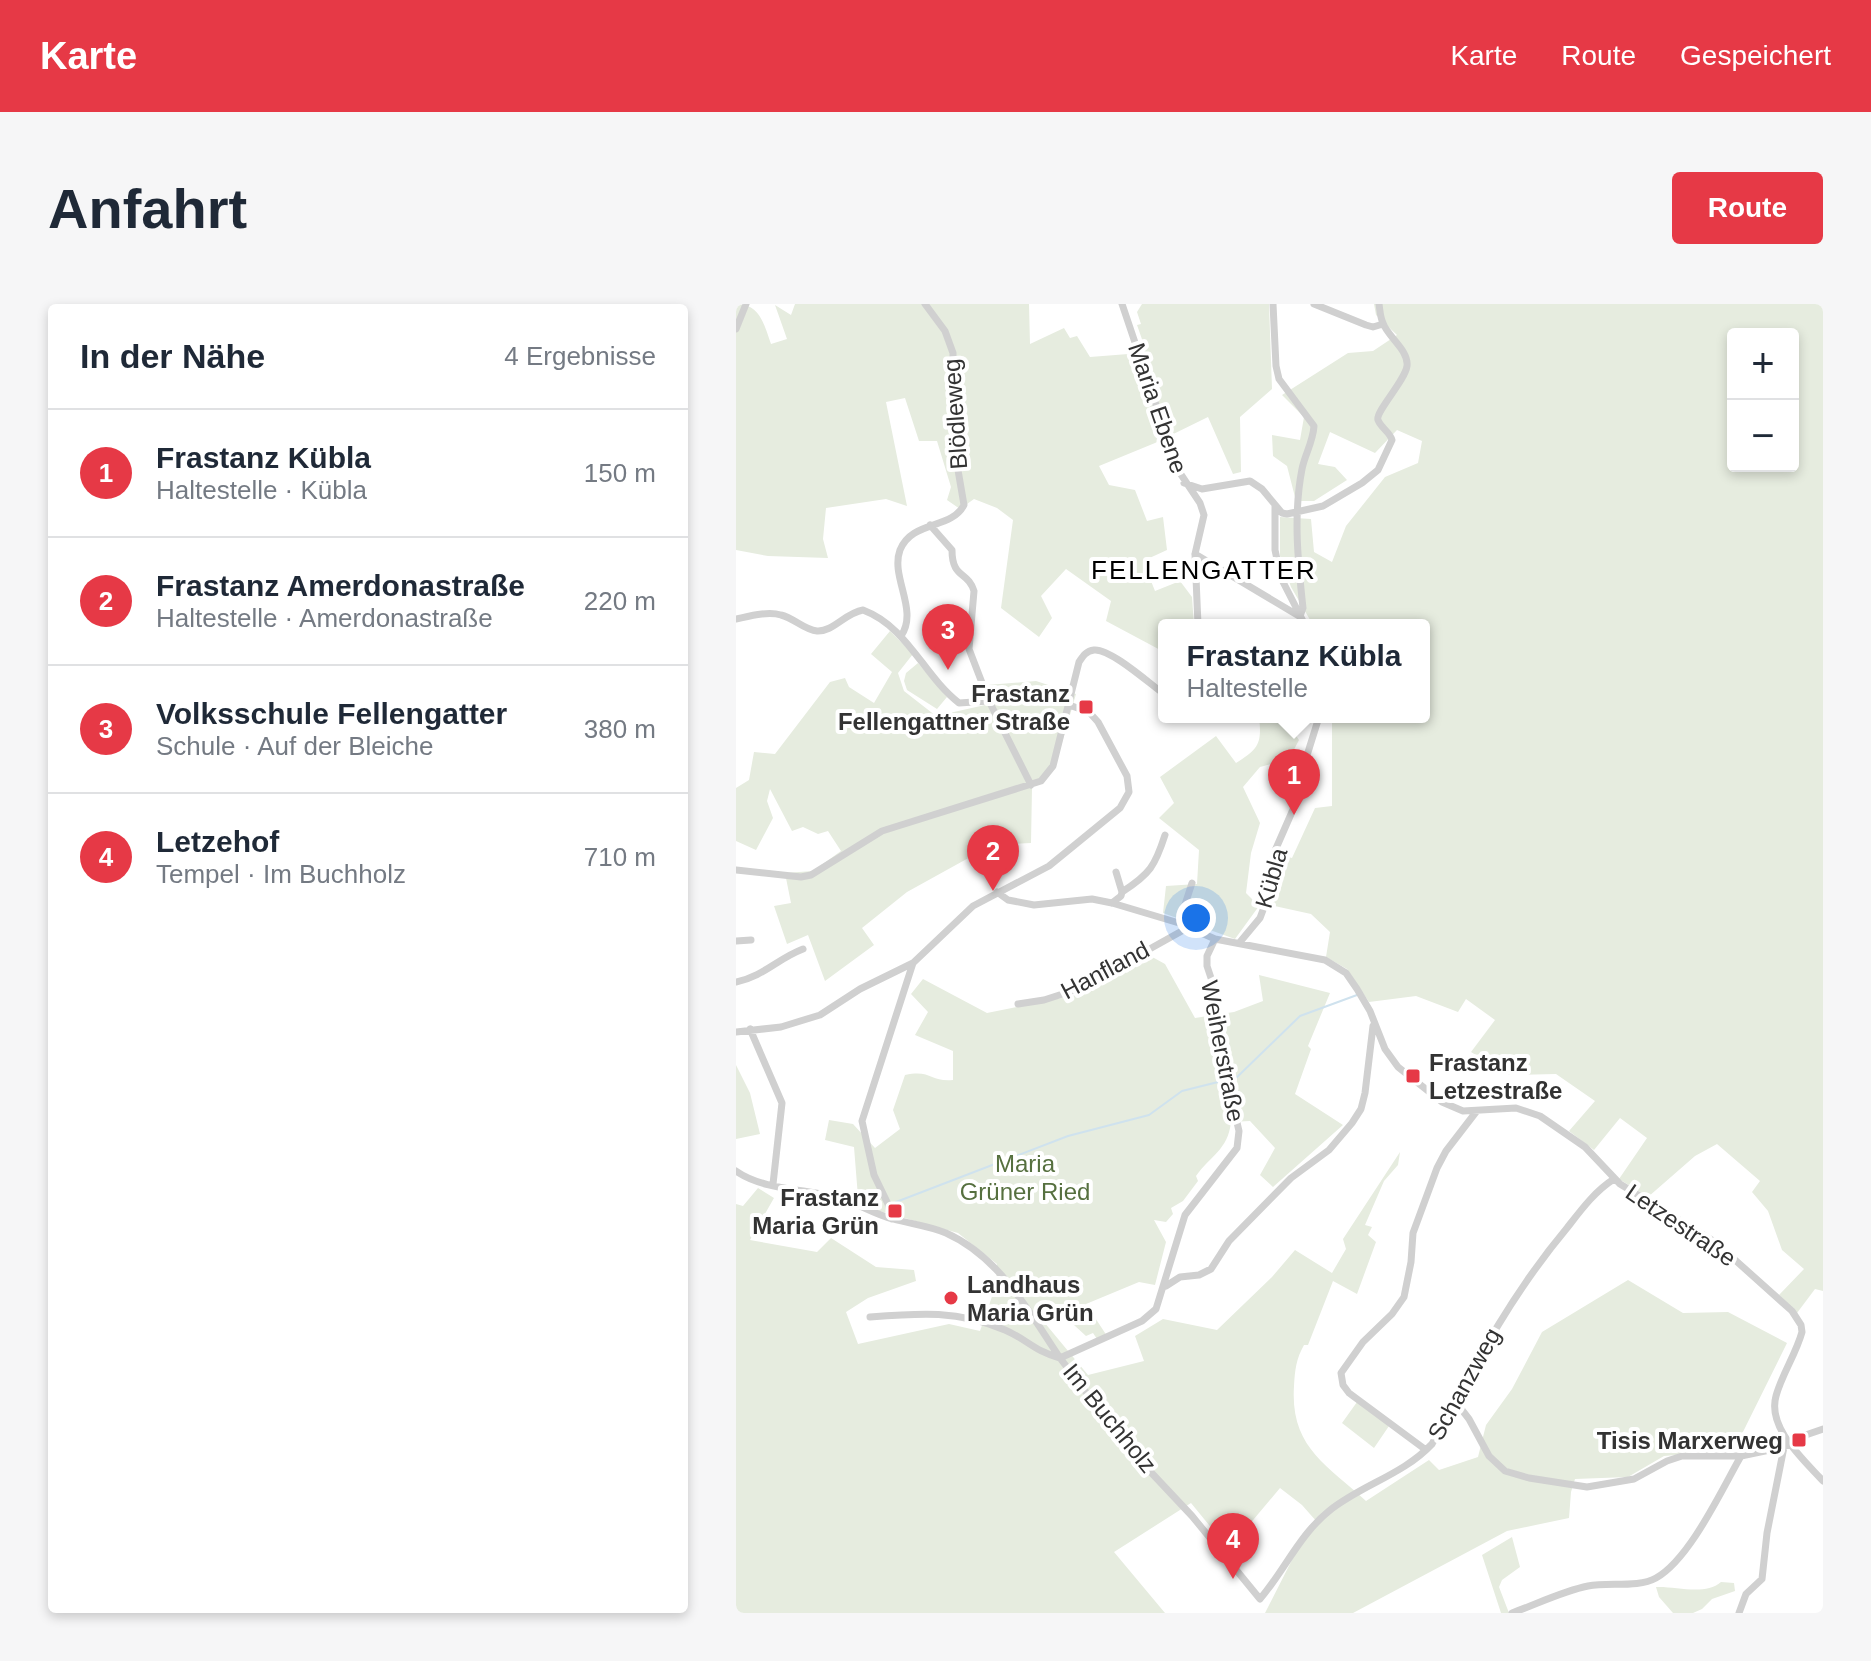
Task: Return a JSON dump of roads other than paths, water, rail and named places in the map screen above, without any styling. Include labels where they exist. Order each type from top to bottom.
[{"type":"street","points":[[736,329],[746,304]]},
{"type":"street","name":"Blödleweg","points":[[901,636],[906,630],[907,618],[898,566],[899,555],[907,538],[914,532],[955,516],[964,505],[953,441],[953,353],[945,331],[925,304]]},
{"type":"street","name":"Maria Ebene","points":[[1122,304],[1184,483],[1200,503],[1204,515],[1195,554],[1198,619]]},
{"type":"street","points":[[1273,304],[1279,379],[1314,426],[1313,441],[1302,468],[1296,544],[1303,608],[1300,616]]},
{"type":"street","points":[[1314,304],[1366,325],[1373,327],[1383,324]]},
{"type":"street","points":[[1184,483],[1202,489],[1250,481],[1287,514],[1323,506],[1378,470],[1392,440],[1378,420],[1378,414],[1398,388],[1407,361],[1383,324],[1379,304]]},
{"type":"street","points":[[1275,505],[1277,564],[1287,594],[1302,619]]},
{"type":"street","points":[[930,525],[952,550],[952,563],[956,570],[972,583],[969,649],[989,701],[1031,785]]},
{"type":"street","points":[[1195,554],[1300,616]]},
{"type":"street","points":[[736,619],[784,615],[810,630],[821,632],[840,619],[863,610],[874,614],[901,636],[947,694],[959,703],[989,701]]},
{"type":"street","points":[[736,870],[801,877],[811,875],[882,831],[1041,781],[1053,766],[1079,662],[1092,650],[1109,654],[1158,690]]},
{"type":"street","points":[[736,1032],[781,1027],[820,1015],[860,989],[913,963],[967,910],[1049,866],[1120,808],[1129,792],[1127,776],[1092,714],[1069,705]]},
{"type":"street","name":"Kübla","points":[[1240,942],[1263,910],[1274,853],[1293,812],[1317,723]]},
{"type":"street","points":[[1112,903],[1148,874],[1165,835]]},
{"type":"street","points":[[1116,872],[1122,892]]},
{"type":"street","points":[[1179,923],[1192,883]]},
{"type":"street","name":"Letzestraße","points":[[997,892],[1008,900],[1034,905],[1092,899],[1112,903],[1179,923],[1215,939],[1325,960],[1346,973],[1385,1049],[1398,1067],[1449,1107],[1476,1112],[1516,1108],[1532,1111],[1585,1147],[1614,1179],[1715,1242],[1796,1317],[1802,1328],[1800,1340],[1775,1399],[1778,1423],[1787,1445],[1823,1481]]},
{"type":"street","name":"Hanfland","points":[[1018,1004],[1047,1000],[1083,987],[1189,927]]},
{"type":"street","name":"Weiherstraße","points":[[1164,1288],[1179,1226],[1232,1156],[1239,1142],[1226,1075],[1216,993],[1207,966],[1207,956],[1215,939]]},
{"type":"street","points":[[736,941],[751,940]]},
{"type":"street","points":[[736,982],[755,978],[786,956],[803,949]]},
{"type":"street","points":[[892,1219],[874,1175],[862,1121],[913,963]]},
{"type":"street","points":[[1164,1288],[1180,1277],[1199,1275],[1211,1269],[1229,1241],[1291,1178],[1329,1150],[1352,1123],[1361,1109],[1367,1084],[1373,1021]]},
{"type":"street","points":[[750,1029],[782,1103],[773,1184]]},
{"type":"street","points":[[1426,1450],[1349,1393],[1343,1385],[1341,1373],[1363,1342],[1392,1314],[1404,1297],[1413,1233],[1437,1168],[1476,1112]]},
{"type":"street","points":[[736,1171],[773,1184],[840,1198],[892,1219],[947,1233],[995,1268],[1022,1299],[1060,1358]]},
{"type":"street","name":"Schanzweg","points":[[1260,1599],[1292,1553],[1328,1512],[1410,1464],[1426,1450],[1506,1308],[1541,1259],[1599,1190],[1614,1179]]},
{"type":"street","name":"Im Buchholz","points":[[1164,1288],[1159,1305],[1147,1318],[1060,1358],[1130,1450],[1192,1516],[1260,1599]]},
{"type":"street","points":[[870,1317],[932,1313],[963,1315],[1016,1335],[1040,1353],[1060,1358]]},
{"type":"street","points":[[1040,1353],[1048,1339]]},
{"type":"street","points":[[1455,1401],[1496,1465],[1515,1475],[1591,1486],[1634,1479],[1682,1456],[1741,1456],[1787,1445],[1823,1429]]},
{"type":"street","points":[[1739,1613],[1746,1594],[1762,1579],[1768,1528],[1787,1445]]},
{"type":"street","points":[[1512,1613],[1588,1586],[1649,1581],[1660,1575],[1714,1509],[1741,1456]]},
{"type":"waterway","points":[[1233,1081],[1300,1016],[1357,995]]},
{"type":"waterway","points":[[896,1202],[1068,1136],[1149,1115],[1182,1091],[1218,1082]]},
{"type":"place","name":"Volksschule Fellengatter","points":[[948,670]]},
{"type":"place","name":"Frastanz Fellengattner Straße","points":[[1086,707]]},
{"type":"place","name":"Frastanz Kübla","points":[[1294,815]]},
{"type":"place","name":"Frastanz Amerdonastraße","points":[[993,891]]},
{"type":"place","name":"Frastanz Letzestraße","points":[[1413,1076]]},
{"type":"place","name":"Frastanz Maria Grün","points":[[895,1211]]},
{"type":"place","name":"Landhaus Maria Grün","points":[[951,1298]]},
{"type":"place","name":"Tisis Marxerweg","points":[[1799,1440]]},
{"type":"place","name":"Letzehof","points":[[1233,1579]]},
{"type":"district","name":"FELLENGATTER","points":[[1204,570]]},
{"type":"park label","name":"Maria Grüner Ried","points":[[1025,1177]]}]
